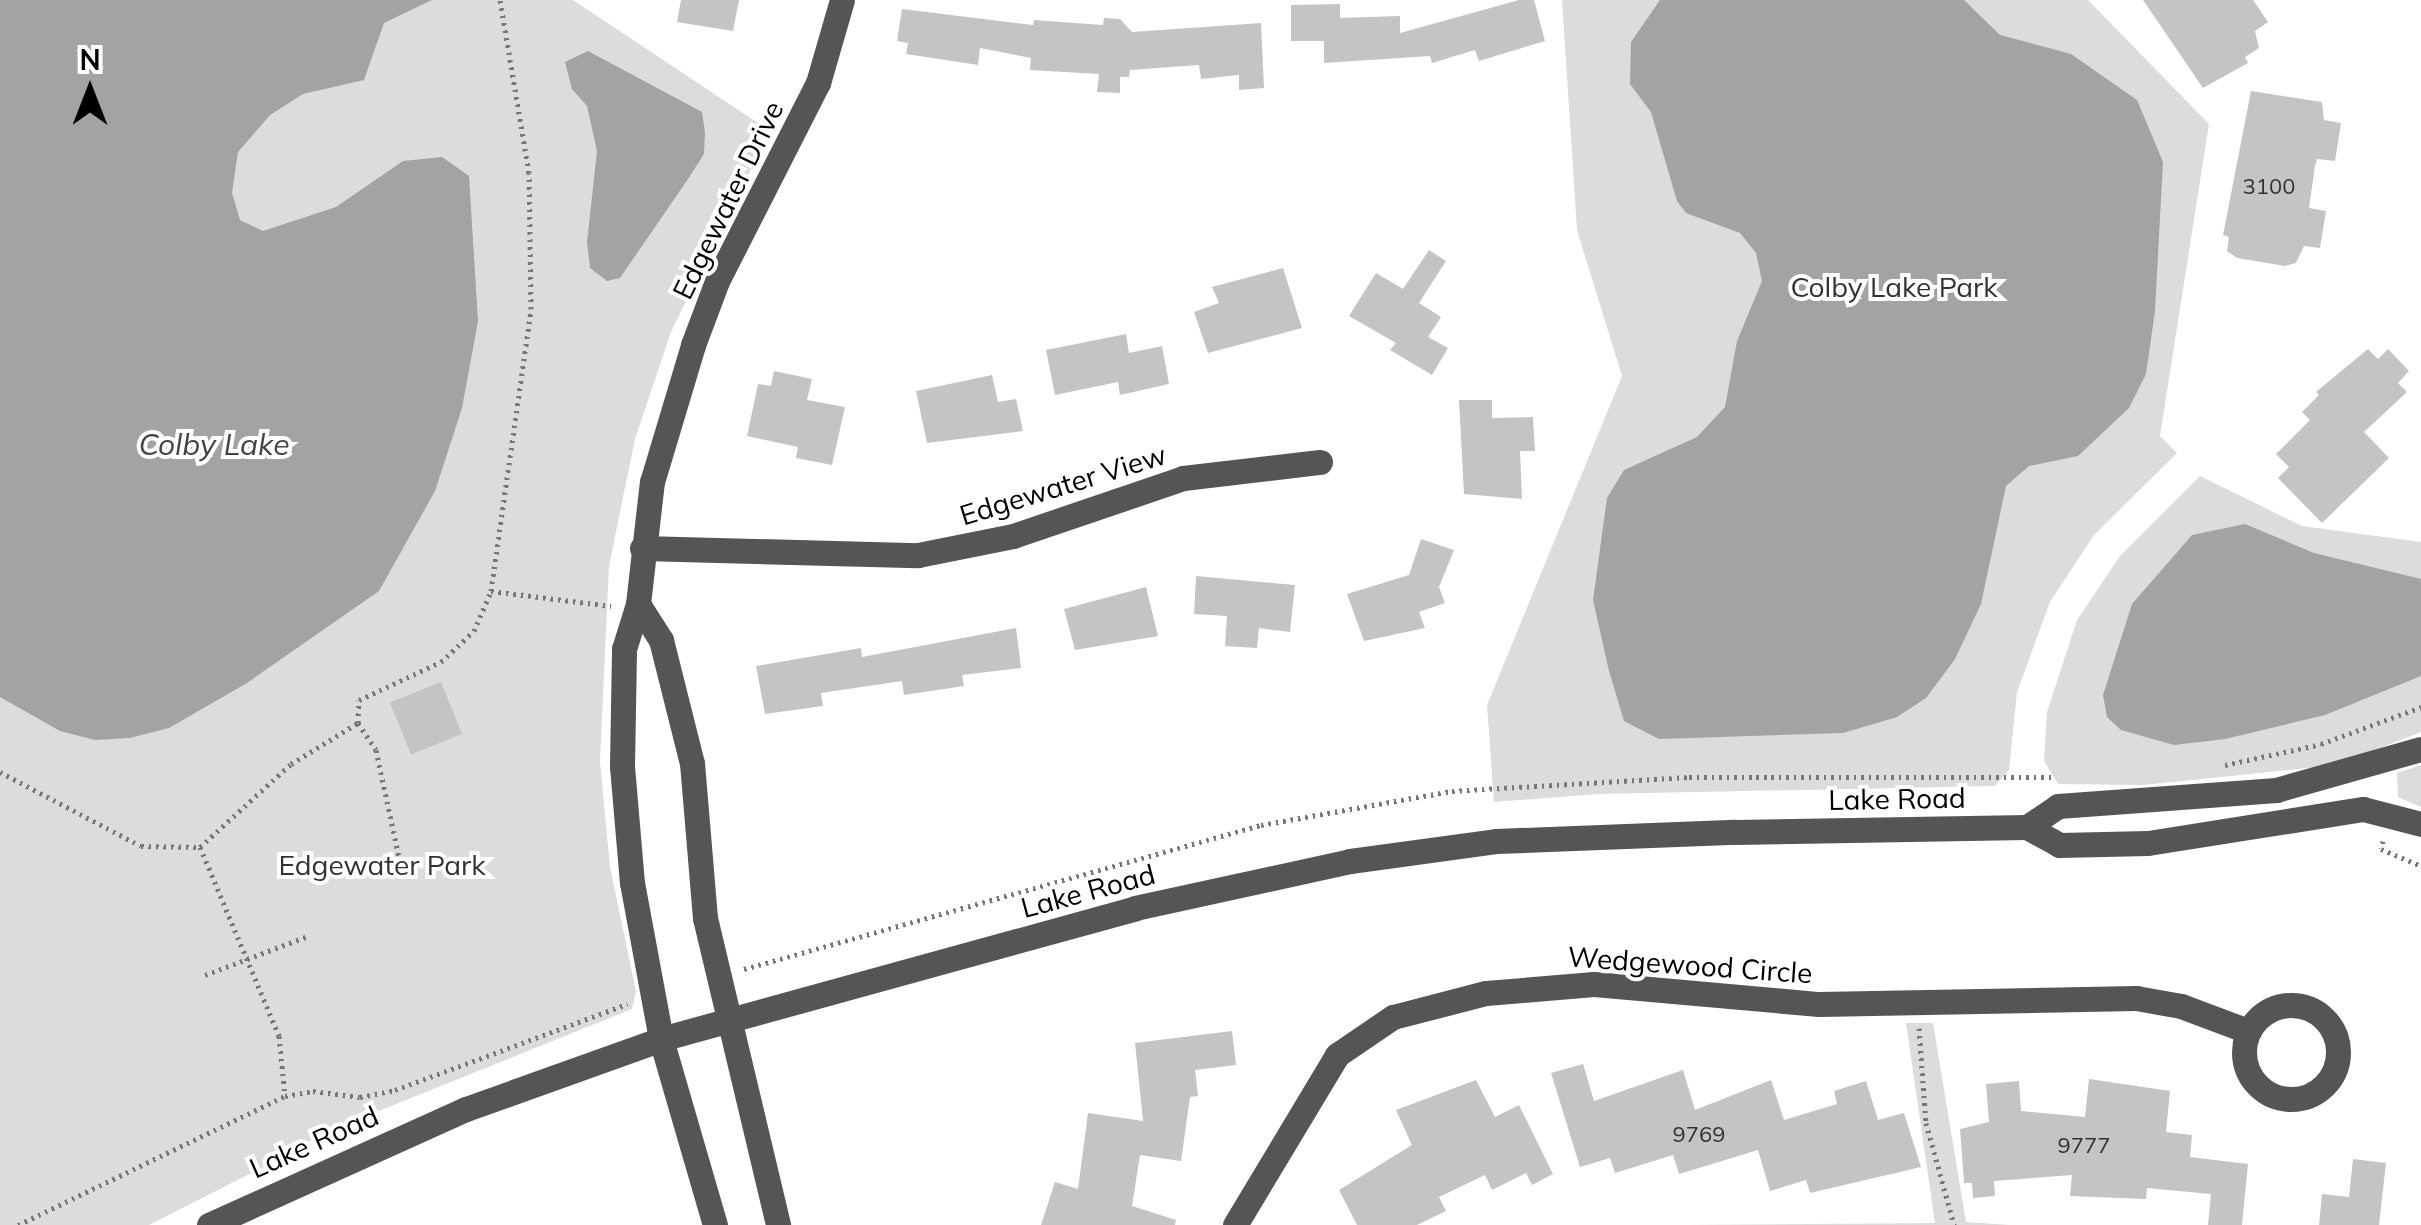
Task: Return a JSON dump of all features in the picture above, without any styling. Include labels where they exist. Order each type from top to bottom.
[{"type":"street","name":"Edgewater Drive","points":[[715,1225],[661,1039],[632,883],[622,766],[624,649],[638,604],[652,482],[693,345],[717,280],[818,82],[842,0]]},
{"type":"street","name":"Edgewater View","points":[[642,548],[918,555],[1013,536],[1182,478],[1320,462]]},
{"type":"street","points":[[638,604],[660,640],[692,763],[704,918],[778,1225]]},
{"type":"street","name":"Lake Road","points":[[2028,827],[2058,806],[2276,790],[2421,750]]},
{"type":"street","name":"Lake Road","points":[[209,1225],[449,1116],[661,1039],[1135,908],[1350,861],[1566,836],[2028,827],[2058,845],[2100,845],[2210,837],[2363,808],[2421,824]]},
{"type":"street","name":"Wedgewood Circle","points":[[1235,1225],[1338,1055],[1393,1017],[1486,993],[1594,984],[1837,1004],[2136,998],[2181,1006],[2248,1031]]},
{"type":"path","points":[[400,867],[376,750],[358,723],[358,700],[442,662],[474,631],[490,591],[531,310],[534,240],[500,0]]},
{"type":"path","points":[[490,591],[604,607],[638,604]]},
{"type":"path","points":[[2214,767],[2321,744],[2421,707]]},
{"type":"path","points":[[0,772],[141,846],[200,847],[291,764],[358,723]]},
{"type":"path","points":[[1996,778],[2072,777]]},
{"type":"path","points":[[200,847],[278,1036],[285,1096]]},
{"type":"path","points":[[2382,849],[2421,866]]},
{"type":"path","points":[[205,975],[308,936]]},
{"type":"path","points":[[1921,1038],[1926,1123],[1954,1225]]},
{"type":"green space","name":"Edgewater Park","points":[[0,0],[573,0],[770,131],[671,332],[635,439],[609,566],[600,761],[610,867],[636,991],[632,1009],[354,1121],[149,1225],[0,1225]]},
{"type":"green space","name":"Colby Lake Park","points":[[1562,0],[2088,0],[2209,124],[2160,436],[2177,453],[2094,535],[2050,602],[2017,692],[2009,770],[1995,786],[1599,794],[1494,802],[1487,705],[1622,376],[1577,230]]},
{"type":"green space","points":[[2200,476],[2302,526],[2421,542],[2421,732],[2336,765],[2144,785],[2058,784],[2044,761],[2047,712],[2077,620],[2120,556]]},
{"type":"green space","points":[[2421,765],[2421,807],[2398,797],[2397,773]]},
{"type":"green space","points":[[1906,1023],[1933,1023],[1966,1222],[2010,1225],[1687,1225],[1935,1223]]},
{"type":"water","name":"Colby Lake","points":[[0,0],[432,0],[384,23],[364,80],[303,94],[270,115],[238,152],[232,193],[240,220],[263,231],[336,207],[403,161],[442,157],[469,176],[478,321],[462,408],[435,491],[379,591],[247,683],[169,728],[130,738],[95,740],[60,731],[0,697]]},
{"type":"water","name":"Colby Lake Park","points":[[1660,0],[1964,0],[2000,35],[2071,54],[2137,100],[2163,162],[2155,311],[2146,374],[2129,408],[2078,456],[2029,466],[2006,486],[1981,604],[1955,659],[1926,698],[1897,717],[1843,733],[1659,739],[1624,721],[1609,671],[1593,600],[1607,498],[1624,470],[1697,437],[1725,407],[1737,341],[1762,281],[1756,253],[1740,233],[1686,213],[1677,201],[1651,112],[1630,84],[1631,42]]},
{"type":"water","points":[[588,51],[702,112],[705,132],[704,154],[688,179],[620,278],[607,281],[590,268],[587,242],[597,151],[587,106],[572,89],[565,62]]},
{"type":"water","points":[[2245,524],[2314,553],[2421,579],[2421,676],[2325,715],[2225,739],[2174,745],[2121,730],[2107,717],[2103,695],[2132,604],[2192,535]]},
{"type":"building","points":[[681,0],[739,0],[733,31],[677,22]]},
{"type":"building","points":[[1519,0],[1534,0],[1545,41],[1479,61],[1475,50],[1432,63],[1430,56],[1324,63],[1324,41],[1291,41],[1291,5],[1340,4],[1340,18],[1400,16],[1400,33]]},
{"type":"building","points":[[2143,0],[2253,0],[2268,22],[2255,31],[2259,48],[2245,57],[2248,63],[2203,88]]},
{"type":"building","points":[[902,9],[1033,25],[1034,20],[1103,25],[1104,18],[1120,19],[1132,32],[1261,23],[1264,88],[1239,90],[1239,75],[1201,79],[1199,65],[1130,70],[1129,77],[1120,77],[1120,93],[1097,92],[1099,74],[1030,70],[1031,58],[980,48],[978,65],[906,54],[908,43],[897,41]]},
{"type":"building","points":[[2251,91],[2322,102],[2324,120],[2341,123],[2335,161],[2317,159],[2315,166],[2309,208],[2326,211],[2320,248],[2304,246],[2296,263],[2285,266],[2237,258],[2227,251],[2229,237],[2223,235]]},
{"type":"building","points":[[1429,250],[1446,261],[1419,303],[1441,317],[1428,337],[1448,348],[1432,375],[1390,350],[1396,343],[1349,316],[1376,273],[1403,289]]},
{"type":"building","points":[[1283,268],[1302,328],[1208,353],[1194,312],[1219,303],[1212,287]]},
{"type":"building","points":[[1126,334],[1129,353],[1162,346],[1169,384],[1120,395],[1118,382],[1055,395],[1046,350]]},
{"type":"building","points":[[2368,349],[2378,359],[2388,349],[2409,371],[2398,383],[2407,392],[2364,432],[2389,458],[2322,523],[2278,478],[2289,467],[2276,454],[2310,420],[2302,412],[2319,395],[2316,392]]},
{"type":"building","points":[[774,371],[812,379],[807,400],[845,407],[832,465],[796,458],[798,447],[747,436],[758,384],[771,386]]},
{"type":"building","points":[[992,375],[998,402],[1016,399],[1023,431],[927,443],[916,391]]},
{"type":"building","points":[[1459,400],[1492,400],[1492,418],[1533,417],[1535,451],[1520,451],[1522,499],[1464,494]]},
{"type":"building","points":[[1421,539],[1454,550],[1439,587],[1445,603],[1419,612],[1425,628],[1364,641],[1347,594],[1409,575]]},
{"type":"building","points":[[1196,576],[1295,585],[1290,632],[1259,628],[1257,648],[1225,646],[1227,616],[1194,614]]},
{"type":"building","points":[[1146,587],[1158,636],[1075,650],[1064,609]]},
{"type":"building","points":[[1016,628],[1021,668],[962,675],[964,686],[904,695],[902,681],[821,693],[823,706],[765,714],[756,666],[861,648],[862,657]]},
{"type":"building","points":[[441,682],[462,734],[411,755],[390,703]]},
{"type":"building","points":[[1232,1031],[1236,1065],[1195,1070],[1198,1096],[1190,1097],[1181,1161],[1140,1155],[1132,1206],[1176,1220],[1175,1225],[1041,1225],[1055,1182],[1078,1189],[1088,1113],[1143,1121],[1135,1043]]},
{"type":"building","points":[[1583,1064],[1594,1101],[1683,1070],[1695,1110],[1771,1080],[1784,1120],[1837,1104],[1834,1091],[1866,1081],[1878,1120],[1904,1113],[1921,1167],[1810,1193],[1806,1180],[1770,1191],[1758,1150],[1679,1174],[1673,1155],[1615,1173],[1610,1158],[1580,1167],[1551,1073]]},
{"type":"building","points":[[2089,1079],[2170,1091],[2166,1132],[2192,1135],[2190,1157],[2248,1164],[2242,1225],[2208,1225],[2211,1194],[2147,1188],[2146,1199],[2070,1196],[2072,1175],[1994,1181],[1995,1196],[1973,1198],[1972,1183],[1964,1183],[1960,1129],[1989,1122],[1986,1084],[2019,1081],[2021,1111],[2085,1117]]},
{"type":"building","points":[[1476,1080],[1495,1117],[1519,1105],[1553,1174],[1532,1185],[1526,1173],[1492,1190],[1485,1175],[1439,1197],[1446,1211],[1417,1225],[1357,1225],[1339,1190],[1412,1145],[1396,1110]]},
{"type":"building","points":[[2353,1159],[2386,1163],[2379,1225],[2319,1225],[2322,1194],[2349,1197]]}]
